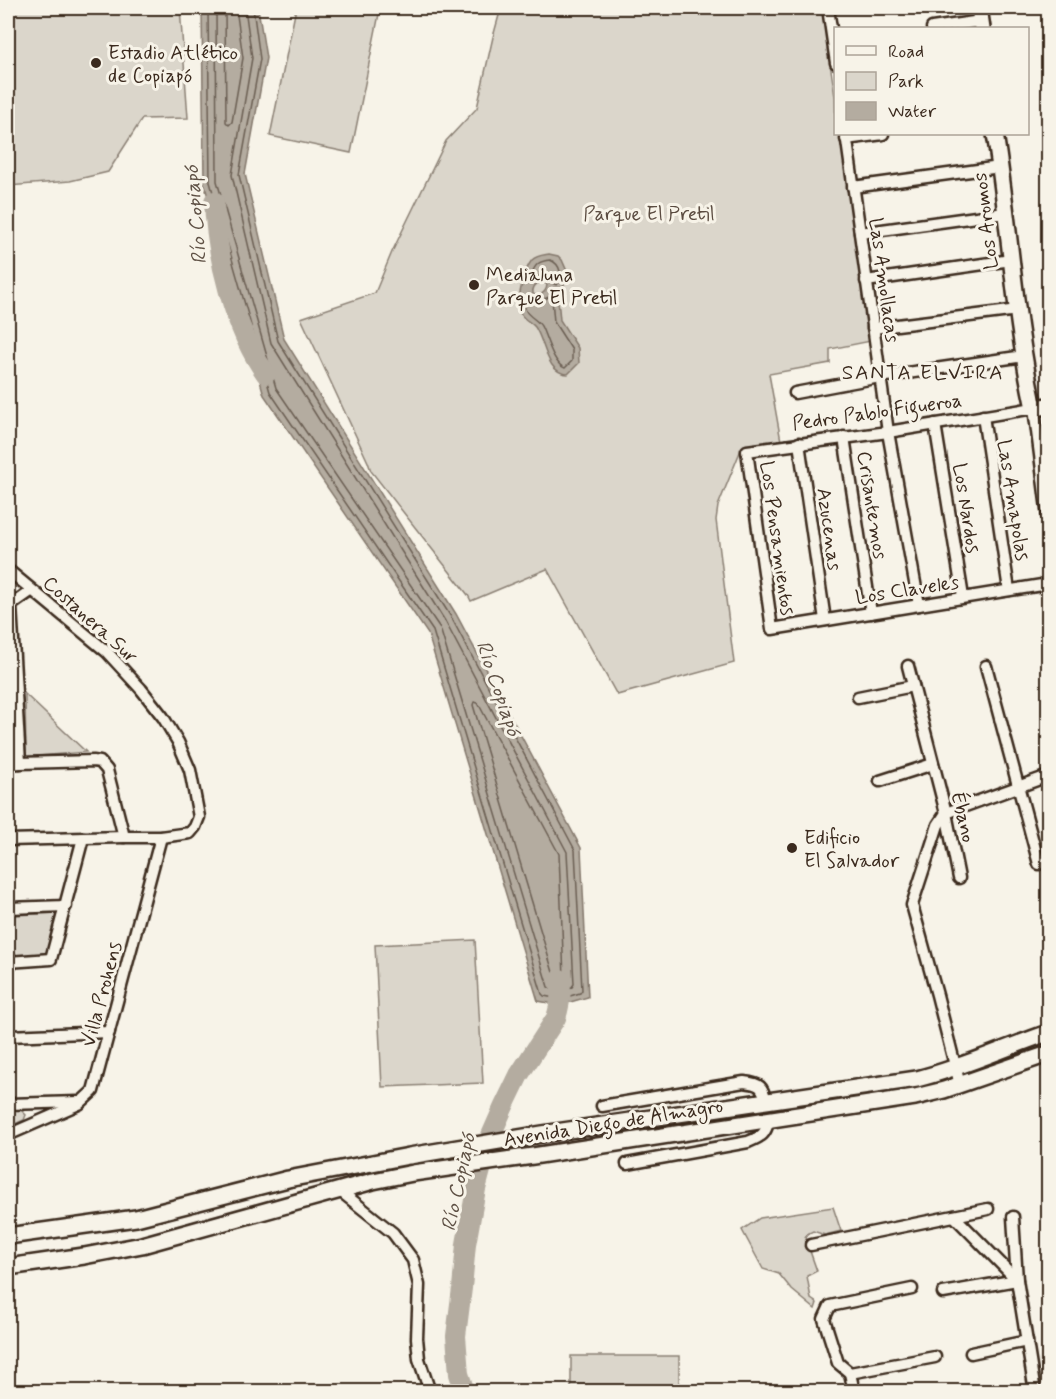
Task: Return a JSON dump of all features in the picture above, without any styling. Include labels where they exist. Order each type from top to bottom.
[{"type":"street","points":[[828,8],[834,43]]},
{"type":"street","points":[[937,27],[980,19]]},
{"type":"street","points":[[846,136],[864,135]]},
{"type":"street","name":"Los Aromos","points":[[995,135],[1024,356],[1041,407],[1048,517]]},
{"type":"street","name":"Las Amollacas","points":[[846,136],[888,432],[919,605]]},
{"type":"street","points":[[853,187],[1000,167]]},
{"type":"street","points":[[860,233],[1005,213]]},
{"type":"street","points":[[866,281],[1011,260]]},
{"type":"street","points":[[873,328],[1018,310]]},
{"type":"street","points":[[795,393],[880,377],[1024,356]]},
{"type":"street","name":"Pedro Pablo Figueroa","points":[[747,452],[1041,407]]},
{"type":"street","name":"Las Amapolas","points":[[983,416],[1009,590]]},
{"type":"street","name":"Los Nardos","points":[[935,424],[963,597]]},
{"type":"street","name":"Crisantemos","points":[[844,437],[871,613]]},
{"type":"street","name":"Azucenas","points":[[799,443],[825,620]]},
{"type":"street","name":"Los Pensamientos","points":[[747,452],[772,629]]},
{"type":"street","name":"Costanera Sur","points":[[8,570],[106,652],[141,689],[163,717],[178,742],[190,770],[199,817],[190,833],[161,837]]},
{"type":"street","name":"Los Claveles","points":[[772,629],[1048,584]]},
{"type":"street","points":[[20,762],[9,605],[31,591]]},
{"type":"street","name":"Ébano","points":[[908,666],[946,813],[959,878]]},
{"type":"street","points":[[986,666],[1039,864]]},
{"type":"street","points":[[858,697],[913,686]]},
{"type":"street","points":[[8,764],[93,760],[100,762],[107,770],[124,837]]},
{"type":"street","points":[[880,781],[933,764]]},
{"type":"street","points":[[960,1085],[912,905],[938,825],[946,813],[1048,776]]},
{"type":"street","points":[[8,840],[161,837]]},
{"type":"street","name":"Villa Prohens","points":[[82,1102],[93,1091],[161,837]]},
{"type":"street","points":[[8,962],[51,959],[83,838]]},
{"type":"street","points":[[8,908],[66,906]]},
{"type":"street","points":[[8,1036],[109,1032]]},
{"type":"street","name":"Avenida Diego de Almagro","points":[[8,1236],[147,1216],[288,1179],[449,1149],[904,1082],[956,1068],[1048,1033]]},
{"type":"street","name":"Avenida Diego de Almagro","points":[[8,1267],[84,1256],[153,1242],[373,1181],[444,1168],[915,1097],[960,1085],[1048,1054]]},
{"type":"street","points":[[602,1106],[744,1082],[757,1083],[764,1090],[769,1120],[762,1136],[748,1142],[627,1164]]},
{"type":"street","points":[[8,1104],[82,1102]]},
{"type":"street","points":[[8,1135],[82,1102]]},
{"type":"street","points":[[25,1104],[31,1109],[32,1125]]},
{"type":"street","points":[[339,1190],[393,1233],[413,1260],[419,1285],[417,1338],[419,1359],[430,1392]]},
{"type":"street","points":[[811,1245],[988,1209]]},
{"type":"street","points":[[954,1216],[1017,1280]]},
{"type":"street","points":[[1013,1217],[1017,1280],[1035,1392]]},
{"type":"street","points":[[122,1220],[126,1248]]},
{"type":"street","points":[[944,1293],[1017,1280]]},
{"type":"street","points":[[854,1392],[850,1373],[838,1363],[824,1318],[830,1306],[912,1289]]},
{"type":"street","points":[[971,1353],[1026,1341]]},
{"type":"street","points":[[850,1373],[935,1358]]},
{"type":"green space","name":"Estadio Atlético de Copiapó","points":[[8,8],[180,8],[188,118],[142,119],[108,172],[70,181],[8,186]]},
{"type":"green space","points":[[296,8],[380,9],[351,153],[270,136]]},
{"type":"green space","name":"Parque El Pretil","points":[[501,8],[822,8],[834,90],[834,135],[841,135],[871,341],[830,349],[830,363],[769,374],[781,441],[740,452],[718,506],[716,520],[734,663],[617,695],[547,569],[471,601],[371,471],[301,318],[375,293],[392,252],[446,141],[477,108]]},
{"type":"green space","points":[[25,694],[86,752],[26,757]]},
{"type":"green space","points":[[58,913],[47,955],[11,956],[13,915]]},
{"type":"green space","points":[[475,940],[483,1083],[382,1087],[375,945]]},
{"type":"green space","points":[[8,1110],[21,1110],[26,1115],[24,1120],[8,1127]]},
{"type":"green space","points":[[833,1207],[841,1231],[825,1235],[813,1231],[805,1237],[817,1271],[807,1276],[811,1299],[817,1303],[815,1309],[792,1290],[779,1274],[763,1269],[742,1230],[760,1218]]},
{"type":"green space","points":[[571,1356],[679,1356],[679,1391],[571,1391]]},
{"type":"water","points":[[202,8],[258,8],[266,58],[245,174],[284,339],[456,614],[581,848],[588,997],[560,1005],[538,1001],[428,634],[264,395],[204,183]]},
{"type":"water","points":[[549,254],[558,256],[566,269],[566,279],[558,301],[560,320],[578,348],[579,363],[568,374],[555,369],[535,327],[522,316],[519,309],[521,287],[529,265],[536,257]],"holes":[[[540,282],[547,284],[543,293],[537,296],[533,294],[533,288],[537,284]]]},
{"type":"waterway","name":"Río Copiapó","points":[[214,201],[218,245],[229,291],[245,336],[266,374]]},
{"type":"waterway","name":"Río Copiapó","points":[[465,1392],[459,1374],[456,1336],[466,1244],[476,1189],[489,1140],[504,1106],[519,1075],[556,1018],[561,989],[560,979]]},
{"type":"place","name":"Estadio Atlético de Copiapó","points":[[96,63]]},
{"type":"place","name":"Medialuna Parque El Pretil","points":[[474,285]]},
{"type":"place","name":"Edificio El Salvador","points":[[792,848]]},
{"type":"district","name":"SANTA ELVIRA","points":[[923,372]]}]
